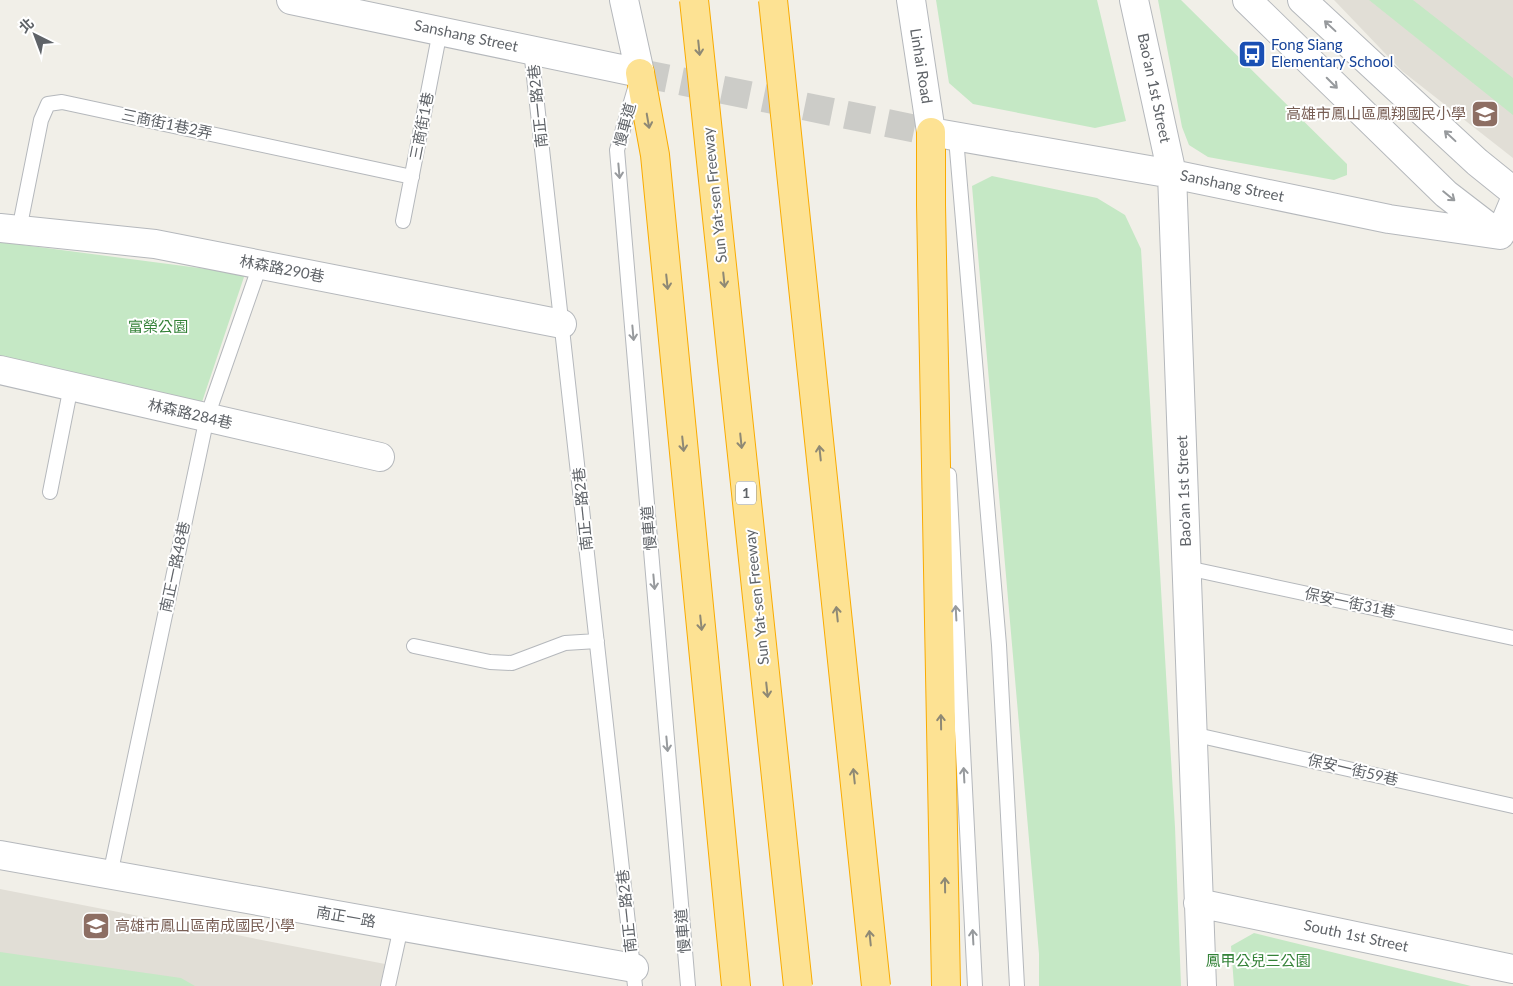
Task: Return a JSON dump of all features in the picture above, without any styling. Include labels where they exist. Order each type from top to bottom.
[{"type":"highway","name":"Sun Yat-sen Freeway","points":[[694,0],[798,986]]},
{"type":"highway","points":[[773,0],[876,986]]},
{"type":"highway","points":[[640,73],[655,155],[736,986]]},
{"type":"highway","points":[[944,135],[931,214],[946,986]]},
{"type":"street","name":"Sanshang Street","points":[[292,0],[640,73]]},
{"type":"street","points":[[624,0],[640,73]]},
{"type":"street","name":"Linhai Road","points":[[911,0],[944,135]]},
{"type":"street","name":"Bao'an 1st Street","points":[[1134,0],[1172,174],[1202,986]]},
{"type":"street","points":[[1247,0],[1446,194],[1506,239],[1513,204]]},
{"type":"street","points":[[1302,0],[1477,162],[1513,191]]},
{"type":"street","name":"Sanshang Street","points":[[944,135],[1172,174],[1389,219],[1506,239]]},
{"type":"street","name":"林森路290巷","points":[[10,229],[155,244],[562,324]]},
{"type":"street","name":"林森路284巷","points":[[0,370],[380,458]]},
{"type":"street","name":"南正一路","points":[[0,855],[401,927],[634,977]]},
{"type":"street","name":"South 1st Street","points":[[1198,903],[1513,969]]},
{"type":"lane","name":"三商街1巷","points":[[403,222],[440,31]]},
{"type":"lane","name":"南正一路2巷","points":[[531,50],[634,977]]},
{"type":"lane","name":"慢車道","points":[[640,73],[617,150],[688,986]]},
{"type":"lane","name":"三商街1巷2弄","points":[[10,229],[41,120],[48,104],[62,102],[412,177]]},
{"type":"lane","points":[[944,135],[975,986]]},
{"type":"lane","points":[[944,135],[999,646],[1017,986]]},
{"type":"lane","name":"南正一路48巷","points":[[110,875],[206,417],[260,265]]},
{"type":"lane","points":[[50,492],[71,386]]},
{"type":"lane","name":"保安一街31巷","points":[[1187,568],[1513,638]]},
{"type":"lane","points":[[414,646],[490,662],[512,663],[565,643],[597,641]]},
{"type":"lane","name":"保安一街59巷","points":[[1192,734],[1513,806]]},
{"type":"lane","points":[[388,986],[401,927]]},
{"type":"shaded area","name":"高雄市鳳山區鳳翔國民小學","points":[[1334,0],[1513,0],[1513,158],[1402,71]]},
{"type":"shaded area","name":"高雄市鳳山區南成國民小學","points":[[0,889],[385,964],[380,986],[0,986]]},
{"type":"green space","points":[[936,0],[1097,0],[1126,121],[1095,128],[973,104],[949,83]]},
{"type":"green space","points":[[1158,0],[1181,0],[1347,164],[1347,175],[1334,180],[1208,157],[1189,145],[1182,127]]},
{"type":"green space","points":[[1369,0],[1413,0],[1513,78],[1513,115]]},
{"type":"green space","points":[[992,176],[1097,198],[1125,215],[1141,249],[1175,827],[1181,986],[1039,986],[1039,954],[972,186]]},
{"type":"green space","name":"富榮公園","points":[[0,242],[245,274],[202,402],[0,357]]},
{"type":"green space","name":"鳳甲公兒三公園","points":[[1254,933],[1471,986],[1234,986],[1231,946]]},
{"type":"green space","points":[[0,952],[181,978],[195,986],[0,986]]},
{"type":"tunnel","points":[[640,73],[931,132]]},
{"type":"place","name":"Fong Siang Elementary School","points":[[1252,54]]},
{"type":"place","name":"高雄市鳳山區鳳翔國民小學","points":[[1485,114]]},
{"type":"place","name":"高雄市鳳山區南成國民小學","points":[[96,926]]}]
